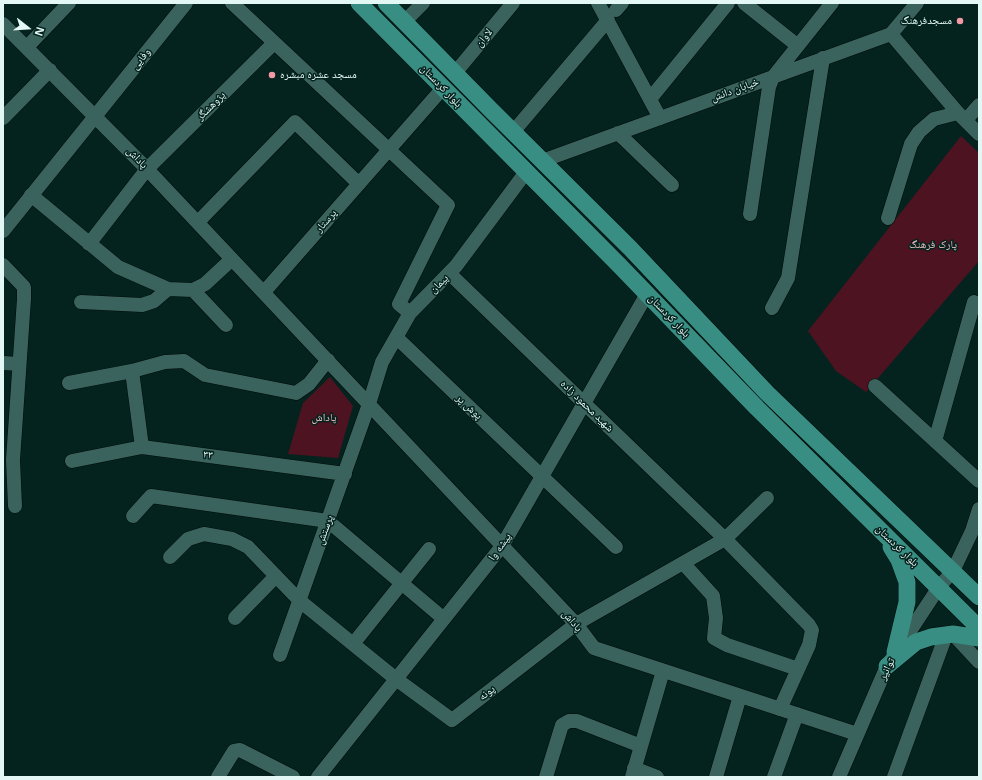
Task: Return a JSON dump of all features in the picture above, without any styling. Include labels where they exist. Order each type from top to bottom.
[{"type":"main road","name":"بلوار کردستان","points":[[359,3],[647,294],[757,408],[979,628]]},
{"type":"main road","name":"بلوار کردستان","points":[[386,3],[630,248],[768,393],[979,597]]},
{"type":"main road","points":[[880,530],[899,560],[907,582],[907,602],[891,659]]},
{"type":"main road","points":[[891,659],[916,642],[949,635],[979,638]]},
{"type":"street","points":[[27,47],[69,3]]},
{"type":"street","points":[[232,3],[448,205],[399,304],[410,313]]},
{"type":"street","points":[[404,22],[423,3]]},
{"type":"street","name":"لاوان","points":[[455,73],[513,3]]},
{"type":"street","points":[[598,3],[615,11],[650,100],[660,118]]},
{"type":"street","points":[[650,100],[728,3]]},
{"type":"street","points":[[744,3],[798,46]]},
{"type":"street","points":[[750,214],[769,87],[772,77],[832,3]]},
{"type":"street","points":[[917,3],[891,34],[979,134]]},
{"type":"street","name":"وفایی","points":[[3,231],[95,114],[185,4]]},
{"type":"street","points":[[513,132],[615,11]]},
{"type":"street","name":"پاداش","points":[[3,24],[95,114],[198,222],[576,624],[594,648],[858,734]]},
{"type":"street","name":"خیابان دانش","points":[[542,161],[891,34]]},
{"type":"street","name":"پژوهشگر","points":[[89,244],[147,169],[274,43]]},
{"type":"street","points":[[772,308],[788,278],[823,58]]},
{"type":"street","points":[[3,118],[50,70]]},
{"type":"street","name":"پرستار","points":[[264,292],[443,88]]},
{"type":"street","points":[[888,218],[911,144],[919,132],[934,119],[962,116],[979,105]]},
{"type":"street","points":[[198,222],[295,122],[359,184]]},
{"type":"street","points":[[618,133],[672,185]]},
{"type":"street","name":"پیمان","points":[[369,404],[382,362],[410,313],[450,273],[526,172]]},
{"type":"street","points":[[31,195],[118,267],[168,289],[193,290],[205,284],[232,259]]},
{"type":"street","points":[[3,265],[24,287],[19,364],[8,454],[15,506]]},
{"type":"street","name":"شهید محمود زاده","points":[[450,273],[725,538],[809,625],[812,630],[811,638],[798,669]]},
{"type":"street","points":[[82,302],[142,306],[154,301],[168,289]]},
{"type":"street","points":[[193,290],[226,325]]},
{"type":"street","name":"پیشه وا","points":[[318,777],[502,546],[647,294]]},
{"type":"street","points":[[935,441],[974,302]]},
{"type":"street","name":"پوش پر","points":[[396,338],[616,547]]},
{"type":"street","points":[[69,383],[132,371],[165,362],[184,361],[204,375],[296,392],[309,384],[328,360]]},
{"type":"street","points":[[3,362],[19,364]]},
{"type":"street","points":[[132,371],[142,447]]},
{"type":"street","points":[[875,386],[979,481]]},
{"type":"street","name":"پرستش","points":[[280,655],[369,404]]},
{"type":"street","name":"۳۳","points":[[72,461],[142,447],[344,474]]},
{"type":"street","points":[[133,516],[151,496],[328,521],[444,619]]},
{"type":"street","points":[[576,624],[725,538],[767,498]]},
{"type":"street","name":"توانیر","points":[[839,777],[891,659],[939,587],[953,571],[972,531],[979,509]]},
{"type":"street","points":[[170,557],[188,539],[204,534],[218,535],[232,539],[248,547],[300,601],[396,680]]},
{"type":"street","points":[[353,644],[429,549]]},
{"type":"street","points":[[683,563],[713,596],[716,618],[714,638],[727,645],[798,669],[780,709]]},
{"type":"street","points":[[235,618],[276,576]]},
{"type":"street","name":"پونه","points":[[396,680],[452,720],[576,624]]},
{"type":"street","points":[[894,777],[949,635],[979,662]]},
{"type":"street","points":[[657,777],[633,772],[663,671]]},
{"type":"street","points":[[716,777],[740,696]]},
{"type":"street","points":[[774,777],[797,714]]},
{"type":"street","points":[[546,777],[562,725],[568,721],[577,721],[641,746]]},
{"type":"street","points":[[218,777],[234,751],[240,750],[293,777]]},
{"type":"green space","name":"پارک فرهنگ","points":[[961,136],[979,153],[979,261],[866,392],[836,371],[808,331]]},
{"type":"green space","name":"پاداش","points":[[330,377],[353,406],[338,458],[288,454],[303,403]]},
{"type":"place","name":"مسجدفرهنگ","points":[[960,21]]},
{"type":"place","name":"مسجد عشره مبشره","points":[[272,75]]}]
